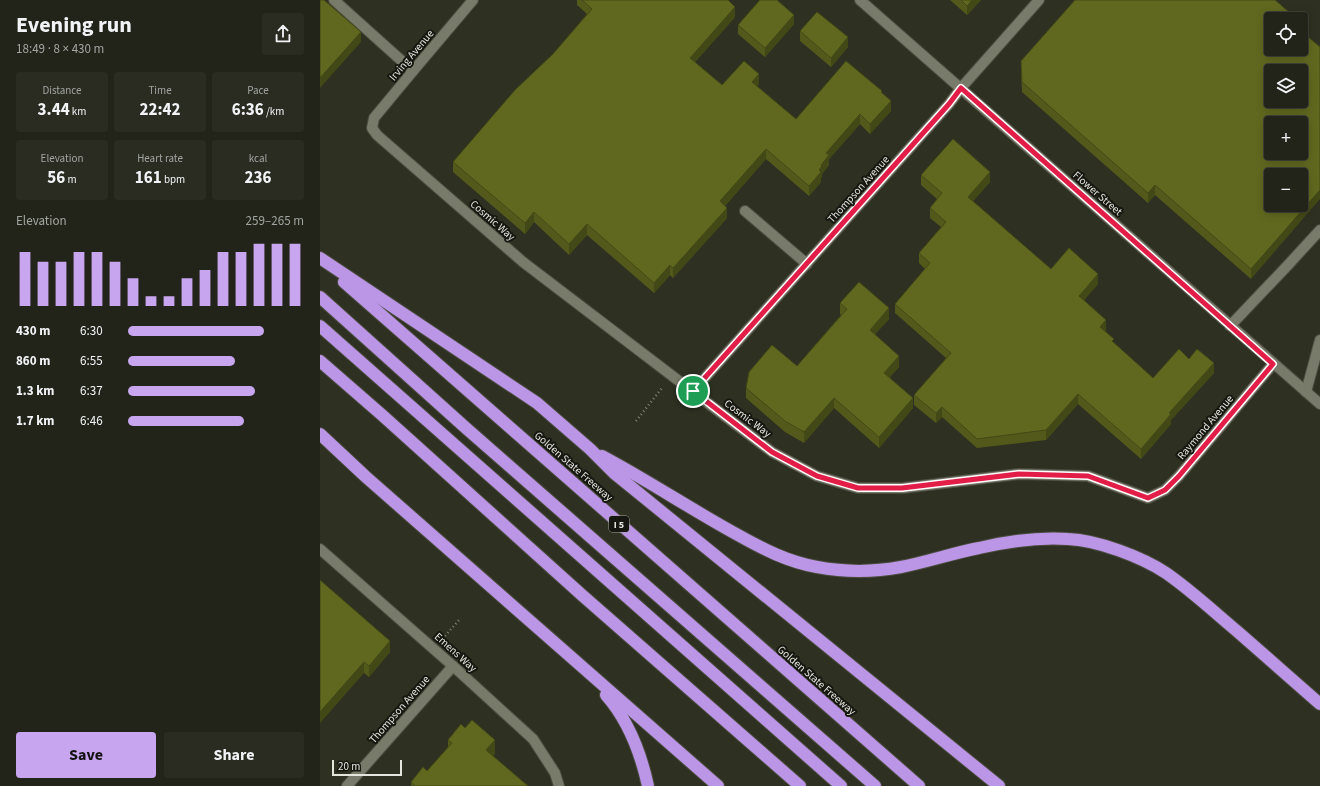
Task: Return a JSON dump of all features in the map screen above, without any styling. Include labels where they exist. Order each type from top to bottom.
[{"type":"highway","points":[[320,260],[537,403],[590,449],[614,473],[999,786]]},
{"type":"highway","name":"Golden State Freeway","points":[[320,260],[919,786]]},
{"type":"highway","points":[[320,297],[473,435],[875,786]]},
{"type":"highway","points":[[320,326],[841,786]]},
{"type":"highway","points":[[320,361],[583,596],[800,786]]},
{"type":"highway","points":[[320,434],[378,488],[718,786]]},
{"type":"highway","points":[[590,449],[630,471],[710,520],[766,550],[784,558],[816,567],[843,571],[870,571],[901,568],[978,548],[1024,539],[1069,539],[1098,544],[1130,554],[1165,572],[1192,593],[1320,704]]},
{"type":"highway","points":[[578,663],[608,698],[624,720],[638,751],[648,786]]},
{"type":"street","points":[[334,0],[412,71]]},
{"type":"street","name":"Irving Avenue","points":[[372,128],[374,118],[412,71],[474,0]]},
{"type":"street","name":"Flower Street","points":[[860,0],[1320,404]]},
{"type":"street","name":"Thompson Avenue","points":[[693,391],[949,104],[961,88],[1039,0]]},
{"type":"street","name":"Cosmic Way","points":[[372,128],[377,136],[523,262],[772,452],[817,476],[858,488],[902,488],[1019,474],[1088,476],[1148,498]]},
{"type":"street","points":[[745,211],[807,264]]},
{"type":"street","points":[[1230,326],[1320,230]]},
{"type":"street","points":[[1306,392],[1320,340]]},
{"type":"street","name":"Raymond Avenue","points":[[1148,498],[1165,490],[1179,476],[1273,364]]},
{"type":"street","name":"Emens Way","points":[[320,549],[434,648],[533,738],[555,773],[559,786]]},
{"type":"street","name":"Thompson Avenue","points":[[347,786],[454,666]]},
{"type":"path","points":[[636,421],[673,376]]},
{"type":"path","points":[[434,648],[459,620]]},
{"type":"building","points":[[320,0],[324,0],[361,32],[320,78]]},
{"type":"building","points":[[582,0],[728,0],[735,7],[690,58],[722,85],[744,61],[759,74],[752,82],[796,119],[846,61],[882,91],[881,92],[891,101],[870,124],[860,114],[826,153],[829,155],[821,165],[822,166],[819,170],[821,172],[809,186],[766,149],[720,201],[727,208],[673,268],[670,265],[654,283],[587,224],[569,244],[534,212],[525,223],[453,162],[515,90],[553,54],[592,9]]},
{"type":"building","points":[[760,0],[777,0],[794,15],[765,48],[738,25]]},
{"type":"building","points":[[961,0],[972,0],[967,6]]},
{"type":"building","points":[[1075,0],[1275,0],[1289,12],[1264,12],[1264,56],[1308,56],[1308,37],[1320,47],[1320,190],[1308,204],[1308,168],[1264,168],[1264,212],[1301,212],[1251,269],[1155,185],[1148,193],[1022,82],[1021,61]]},
{"type":"building","points":[[817,12],[848,37],[831,58],[800,31]]},
{"type":"building","points":[[953,139],[990,172],[968,197],[1051,269],[1069,248],[1098,274],[1079,296],[1106,320],[1100,327],[1114,339],[1112,341],[1153,378],[1179,349],[1189,359],[1197,349],[1214,363],[1169,413],[1171,414],[1141,449],[1078,394],[1046,430],[977,439],[942,407],[936,413],[914,395],[951,353],[895,304],[930,263],[919,253],[946,222],[930,208],[942,193],[921,175]]},
{"type":"building","points":[[859,282],[889,308],[870,330],[899,356],[884,373],[913,398],[879,437],[834,398],[804,432],[785,421],[746,388],[749,372],[772,345],[797,366],[847,309],[840,303]]},
{"type":"building","points":[[320,580],[390,641],[369,666],[364,662],[320,712]]},
{"type":"building","points":[[472,720],[495,740],[486,750],[528,786],[415,786],[411,782],[423,767],[427,771],[452,743],[448,740],[461,724],[465,728]]},
{"type":"route","points":[[961,88],[1273,364],[1179,476],[1165,490],[1148,498],[1088,476],[1019,474],[902,488],[858,488],[817,476],[772,452],[693,391],[949,104],[961,88]]}]
